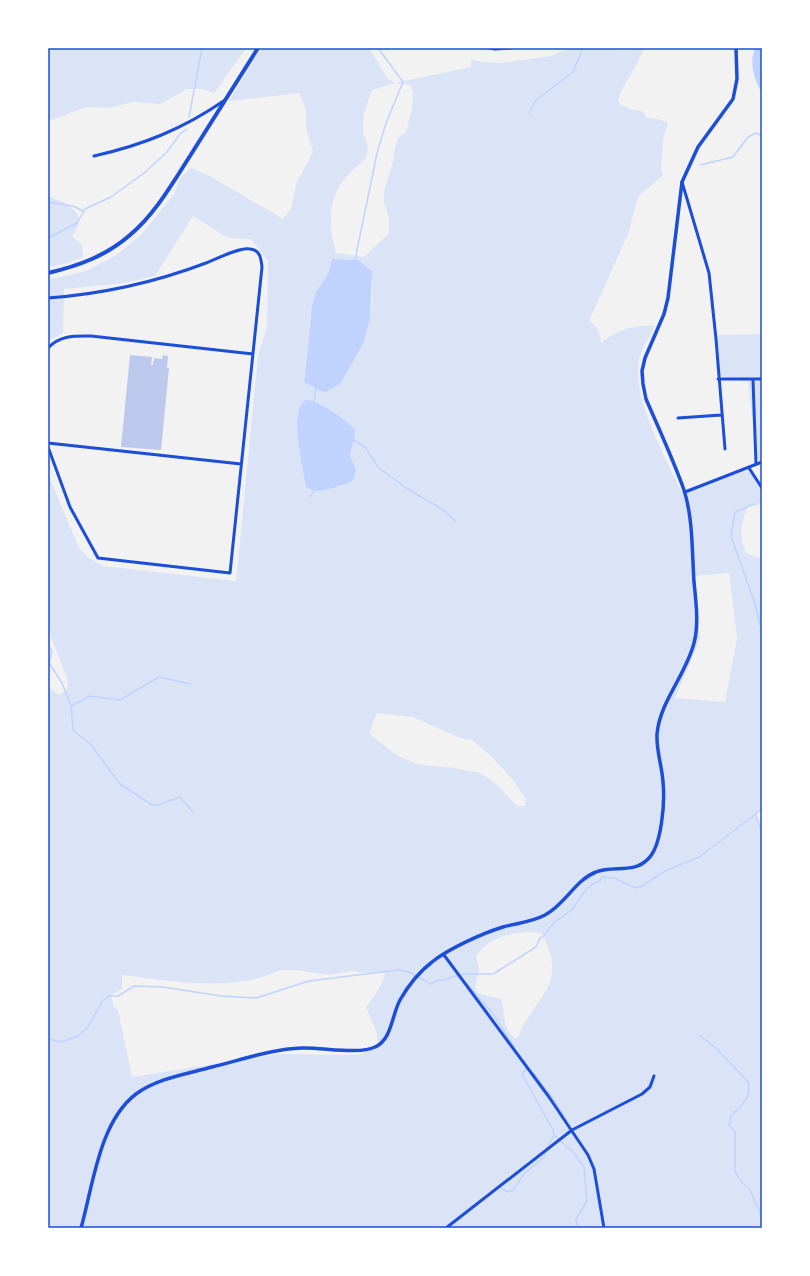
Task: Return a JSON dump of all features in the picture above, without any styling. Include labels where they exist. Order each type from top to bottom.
[{"type":"main road","points":[[48,273],[83,263],[97,257],[112,249],[140,226],[163,198],[258,48]]},
{"type":"street","points":[[488,48],[510,48]]},
{"type":"street","points":[[81,1228],[103,1143],[124,1106],[135,1094],[170,1078],[276,1050],[302,1048],[360,1050],[376,1047],[387,1035],[395,1010],[412,983],[432,961],[499,928],[534,920],[547,914],[590,874],[603,869],[625,869],[639,865],[648,860],[655,850],[662,812],[664,786],[657,750],[658,722],[663,708],[691,654],[697,624],[692,554],[684,492],[646,399],[642,371],[668,298],[682,182],[698,146],[733,99],[737,79],[736,48]]},
{"type":"street","points":[[94,156],[153,140],[184,125],[225,100]]},
{"type":"street","points":[[682,182],[709,273],[725,449]]},
{"type":"street","points":[[48,298],[105,290],[153,280],[190,269],[244,249],[255,250],[259,253],[262,267],[230,573],[98,558],[70,507],[48,447]]},
{"type":"street","points":[[48,348],[60,339],[69,336],[90,336],[253,354]]},
{"type":"street","points":[[718,379],[762,380]]},
{"type":"street","points":[[753,380],[756,464]]},
{"type":"street","points":[[678,418],[721,415]]},
{"type":"street","points":[[48,443],[241,464]]},
{"type":"street","points":[[684,492],[762,462]]},
{"type":"street","points":[[749,468],[762,488]]},
{"type":"street","points":[[444,955],[572,1130],[588,1155],[594,1169],[604,1228]]},
{"type":"street","points":[[446,1228],[572,1130],[642,1094],[650,1087],[654,1076]]},
{"type":"shaded area","points":[[48,48],[246,48],[213,95],[213,93],[203,89],[187,89],[160,104],[133,102],[109,108],[86,107],[52,120],[48,119]]},
{"type":"shaded area","points":[[261,48],[369,48],[388,79],[395,83],[471,67],[471,59],[481,62],[501,63],[551,56],[570,48],[627,50],[644,48],[618,99],[621,105],[630,109],[642,111],[647,118],[658,119],[668,123],[663,140],[661,170],[663,175],[638,197],[628,234],[589,321],[595,325],[598,330],[601,343],[614,334],[626,329],[640,326],[655,326],[641,353],[638,368],[639,386],[643,404],[650,423],[681,491],[750,470],[762,484],[762,504],[749,506],[746,511],[742,523],[742,541],[746,553],[762,559],[762,802],[755,814],[762,832],[762,1228],[48,1228],[48,688],[59,695],[67,689],[68,681],[51,637],[49,623],[48,474],[79,548],[89,558],[103,566],[236,581],[258,356],[267,326],[268,261],[251,239],[228,238],[193,216],[155,276],[125,283],[64,289],[63,333],[48,341],[48,280],[86,271],[115,256],[141,235],[174,194],[180,178],[191,168],[208,175],[283,219],[291,209],[297,182],[313,152],[306,128],[306,110],[299,93],[229,101]],"holes":[[[395,83],[410,85],[413,91],[412,109],[406,132],[398,138],[384,191],[384,202],[389,218],[389,233],[364,257],[336,253],[333,242],[331,221],[333,201],[342,182],[362,162],[368,153],[363,123],[372,90]],[[332,259],[358,260],[372,271],[371,313],[367,334],[363,343],[349,362],[318,390],[304,382],[309,329],[316,292],[328,274]],[[355,432],[350,455],[356,470],[306,487],[304,469]],[[729,573],[737,638],[725,702],[675,698],[700,639],[694,576]],[[377,713],[413,717],[460,738],[472,740],[491,756],[513,780],[525,798],[525,806],[517,806],[495,783],[480,773],[416,764],[395,754],[372,736],[370,731]],[[525,932],[540,933],[543,936],[550,953],[552,967],[550,980],[546,991],[524,1024],[518,1037],[515,1039],[506,1024],[501,999],[477,993],[475,988],[479,970],[476,957],[490,942],[511,934]],[[280,970],[296,970],[330,975],[353,971],[361,973],[385,972],[381,985],[366,1007],[377,1034],[378,1043],[367,1052],[357,1055],[277,1054],[132,1077],[118,1010],[114,1007],[111,995],[122,989],[122,975],[181,982],[223,983],[262,977]]]},
{"type":"shaded area","points":[[48,197],[63,202],[78,215],[79,222],[72,236],[82,245],[83,257],[68,263],[48,267]]},
{"type":"shaded area","points":[[762,334],[762,459],[757,461],[748,382],[717,375],[715,335]]},
{"type":"water","points":[[755,48],[762,48],[762,92],[759,88],[752,65]]},
{"type":"water","points":[[332,259],[358,260],[372,271],[372,276],[370,320],[364,342],[340,384],[326,392],[318,390],[304,382],[312,306],[316,292],[328,274]]},
{"type":"water","points":[[305,400],[324,406],[356,430],[350,455],[356,470],[353,480],[349,483],[316,491],[306,487],[297,428],[300,406]]},
{"type":"building","points":[[130,355],[152,357],[151,365],[153,365],[154,358],[162,359],[163,355],[168,356],[167,368],[169,368],[161,450],[121,447]]},
{"type":"waterway","points":[[189,117],[202,48]]},
{"type":"waterway","points":[[355,260],[377,153],[386,123],[403,82],[378,48]]},
{"type":"waterway","points":[[529,113],[536,100],[573,72],[583,48]]},
{"type":"waterway","points":[[48,238],[77,223],[85,209],[111,197],[144,173],[167,152],[180,134],[187,129]]},
{"type":"waterway","points":[[700,165],[733,157],[748,137],[756,133],[762,136]]},
{"type":"waterway","points":[[48,202],[73,206],[83,211]]},
{"type":"waterway","points":[[314,402],[316,388]]},
{"type":"waterway","points":[[352,439],[365,447],[378,467],[406,488],[445,511],[455,521]]},
{"type":"waterway","points":[[310,497],[314,490]]},
{"type":"waterway","points":[[754,504],[735,512],[731,536],[755,604],[762,633]]},
{"type":"waterway","points":[[48,645],[52,651],[49,663],[62,683],[71,706],[73,730],[91,745],[120,784],[152,805],[158,805],[180,797],[193,812]]},
{"type":"waterway","points":[[71,706],[90,696],[120,700],[159,677],[190,684]]},
{"type":"waterway","points":[[48,1039],[61,1042],[78,1036],[88,1027],[103,1000],[109,996],[118,996],[134,986],[163,987],[221,996],[256,998],[309,981],[398,970],[409,972],[431,984],[438,980],[445,980],[465,974],[493,974],[536,947],[540,938],[552,925],[572,909],[588,888],[600,881],[602,877],[614,878],[636,888],[642,886],[665,871],[699,857],[756,814],[762,807]]},
{"type":"waterway","points":[[756,815],[762,832]]},
{"type":"waterway","points":[[466,983],[493,1014],[515,1048]]},
{"type":"waterway","points":[[699,1035],[718,1050],[748,1082],[749,1087],[747,1097],[742,1105],[731,1115],[729,1125],[735,1132],[735,1171],[739,1179],[750,1190],[762,1218]]},
{"type":"waterway","points":[[527,1068],[522,1074],[553,1130],[554,1135],[547,1148]]},
{"type":"waterway","points":[[534,1074],[552,1097],[563,1115]]},
{"type":"waterway","points":[[554,1135],[573,1152],[584,1167],[587,1201],[576,1219],[577,1225],[581,1228]]},
{"type":"waterway","points":[[500,1188],[508,1192],[514,1189],[524,1174],[544,1157],[546,1152]]}]
